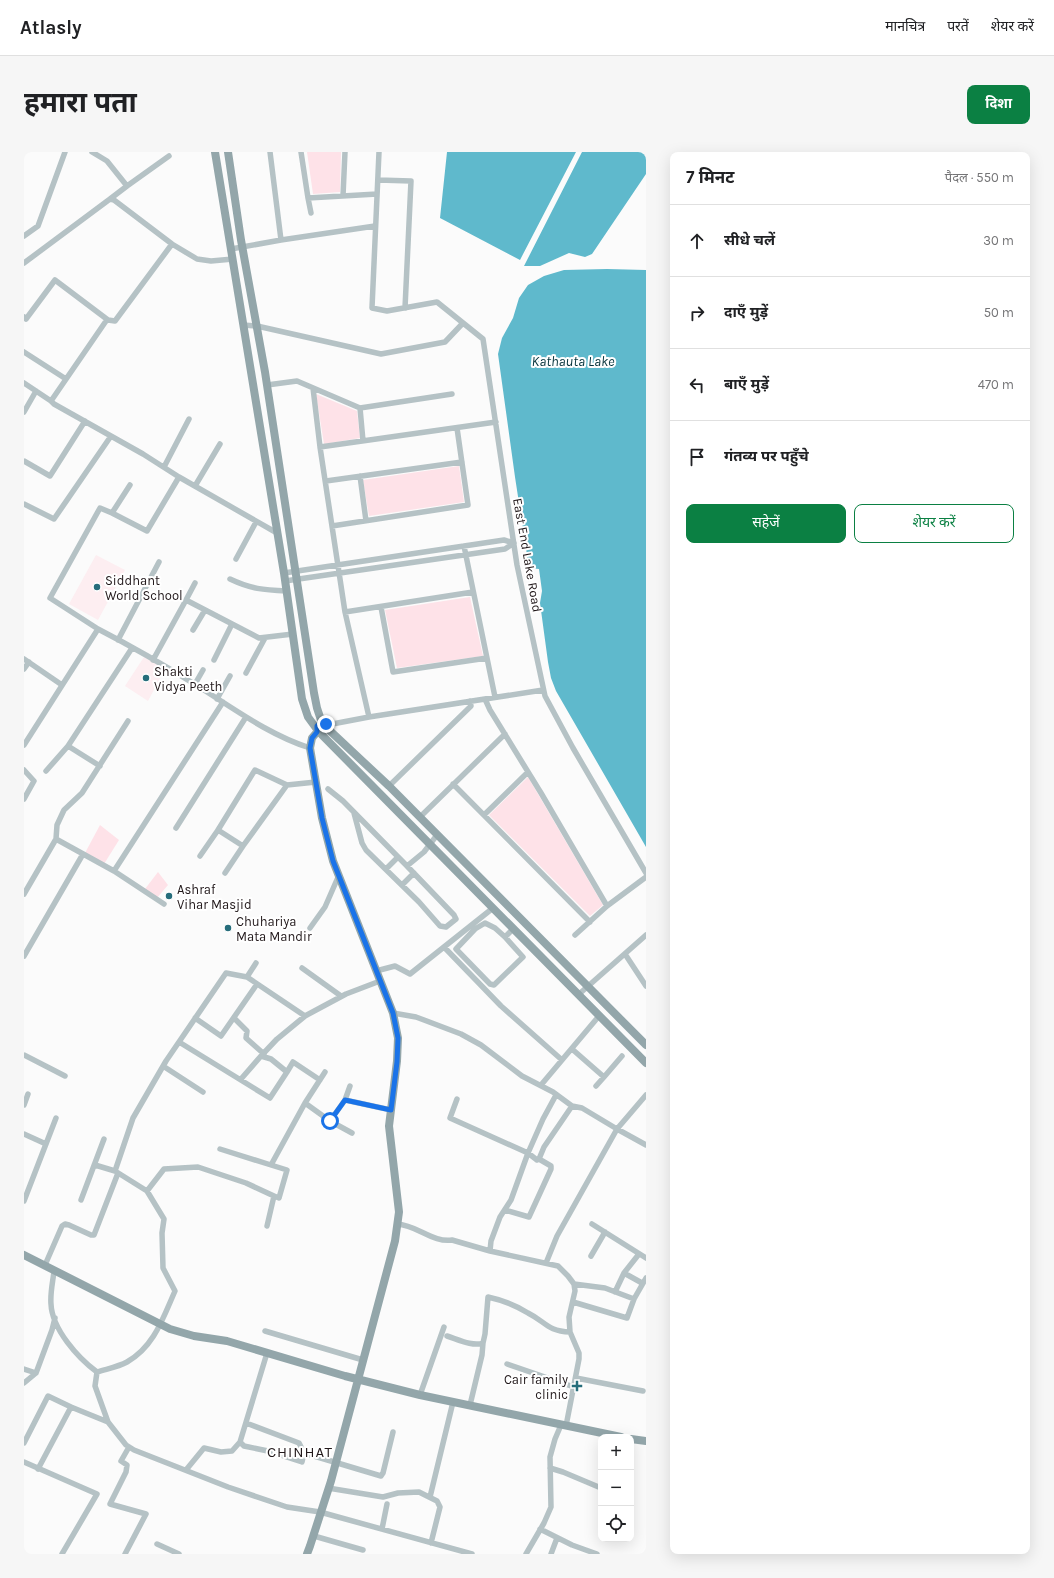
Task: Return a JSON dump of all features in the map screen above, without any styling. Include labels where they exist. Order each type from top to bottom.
[{"type":"street","points":[[24,236],[38,226],[65,152]]},
{"type":"street","points":[[92,152],[107,161],[127,186]]},
{"type":"street","points":[[215,152],[285,577],[302,699],[308,716],[389,786],[646,1045]]},
{"type":"street","points":[[228,152],[242,247],[267,385],[317,708],[322,729],[427,846],[493,908],[646,1063]]},
{"type":"street","points":[[270,152],[281,240]]},
{"type":"street","points":[[301,152],[311,212]]},
{"type":"street","points":[[343,196],[345,152]]},
{"type":"street","points":[[231,249],[375,226],[379,152]]},
{"type":"street","points":[[24,263],[169,156]]},
{"type":"street","points":[[378,180],[411,181],[405,308]]},
{"type":"street","points":[[308,198],[377,194]]},
{"type":"street","points":[[110,199],[114,200],[189,255],[203,261],[233,259]]},
{"type":"street","name":"East End Lake Road","points":[[375,226],[372,308],[387,311],[437,302],[483,339],[517,565],[543,690],[573,748],[646,873]]},
{"type":"street","points":[[24,317],[26,319],[55,280],[108,320],[115,321],[172,244]]},
{"type":"street","points":[[51,401],[108,320]]},
{"type":"street","points":[[243,325],[257,326],[381,354],[445,342],[463,323]]},
{"type":"street","points":[[24,352],[66,379]]},
{"type":"street","points":[[267,385],[297,381],[360,408],[452,394]]},
{"type":"street","points":[[24,383],[54,404],[277,533]]},
{"type":"street","points":[[313,388],[320,447],[345,612],[369,717]]},
{"type":"street","points":[[24,412],[36,391]]},
{"type":"street","points":[[360,408],[363,441]]},
{"type":"street","points":[[164,467],[189,419]]},
{"type":"street","points":[[24,462],[50,476],[85,421]]},
{"type":"street","points":[[320,447],[496,422]]},
{"type":"street","points":[[332,526],[468,505],[456,428]]},
{"type":"street","points":[[24,504],[54,519],[111,436]]},
{"type":"street","points":[[195,486],[220,444]]},
{"type":"street","points":[[326,481],[462,462]]},
{"type":"street","points":[[360,476],[366,521]]},
{"type":"street","points":[[179,477],[148,531],[100,508],[50,598],[98,629],[195,684],[246,717],[292,742],[310,748]]},
{"type":"street","points":[[112,513],[130,485]]},
{"type":"street","points":[[236,559],[256,522]]},
{"type":"street","points":[[285,577],[297,576],[338,565],[504,540],[514,543]]},
{"type":"street","points":[[285,577],[339,574],[505,548],[514,543]]},
{"type":"street","points":[[464,546],[495,697]]},
{"type":"street","points":[[118,640],[159,562]]},
{"type":"street","points":[[230,578],[258,590],[286,591]]},
{"type":"street","points":[[153,660],[195,583]]},
{"type":"street","points":[[345,612],[473,592]]},
{"type":"street","points":[[186,600],[259,638],[293,634]]},
{"type":"street","points":[[381,607],[393,672],[487,658]]},
{"type":"street","points":[[193,630],[205,610]]},
{"type":"street","points":[[214,660],[232,624]]},
{"type":"street","points":[[24,745],[98,629]]},
{"type":"street","points":[[246,673],[265,638]]},
{"type":"street","points":[[46,772],[68,746],[132,648]]},
{"type":"street","points":[[24,669],[26,660],[62,685]]},
{"type":"street","points":[[195,684],[204,670]]},
{"type":"street","points":[[114,871],[220,700],[230,676]]},
{"type":"street","points":[[306,1554],[314,1536],[336,1462],[395,1241],[399,1212],[398,1194],[388,1126],[397,1062],[398,1038],[393,1013],[333,861],[322,818],[310,748],[312,738],[322,729],[369,717],[543,690]]},
{"type":"street","points":[[486,699],[490,710],[504,734],[607,906]]},
{"type":"street","points":[[389,786],[471,706],[470,701]]},
{"type":"street","points":[[176,828],[246,717]]},
{"type":"street","points":[[24,894],[56,839],[57,825],[64,810],[82,793],[128,721]]},
{"type":"street","points":[[420,818],[504,734]]},
{"type":"street","points":[[68,746],[100,766]]},
{"type":"street","points":[[24,770],[34,781],[24,799]]},
{"type":"street","points":[[200,856],[255,770],[287,785],[316,782]]},
{"type":"street","points":[[484,815],[528,772]]},
{"type":"street","points":[[453,784],[590,922]]},
{"type":"street","points":[[225,873],[287,785]]},
{"type":"street","points":[[328,789],[354,813],[454,915],[456,919],[446,928],[440,926],[402,885],[366,850],[362,844],[354,813]]},
{"type":"street","points":[[218,830],[243,846]]},
{"type":"street","points":[[407,866],[437,835]]},
{"type":"street","points":[[56,839],[114,871],[164,904]]},
{"type":"street","points":[[24,956],[83,854]]},
{"type":"street","points":[[386,869],[398,857]]},
{"type":"street","points":[[402,885],[414,873]]},
{"type":"street","points":[[310,928],[325,907],[339,875]]},
{"type":"street","points":[[575,935],[607,906],[646,877]]},
{"type":"street","points":[[376,971],[395,966],[410,974],[493,908]]},
{"type":"street","points":[[485,923],[495,928],[505,937],[524,957],[494,985],[490,984],[456,949],[475,929],[485,923]]},
{"type":"street","points":[[505,937],[513,928]]},
{"type":"street","points":[[578,995],[646,935]]},
{"type":"street","points":[[444,947],[501,1006],[562,1060]]},
{"type":"street","points":[[625,954],[646,986]]},
{"type":"street","points":[[247,977],[256,963]]},
{"type":"street","points":[[302,968],[341,996]]},
{"type":"street","points":[[45,1266],[62,1226],[65,1224],[91,1236],[94,1234],[133,1118],[163,1066],[226,973],[247,977],[304,1016]]},
{"type":"street","points":[[241,1080],[277,1039],[304,1016],[341,996],[380,981]]},
{"type":"street","points":[[195,1018],[221,1036],[257,984]]},
{"type":"street","points":[[393,1013],[416,1017],[461,1034],[481,1045],[522,1076],[541,1085],[572,1106],[582,1108],[646,1145]]},
{"type":"street","points":[[541,1085],[600,1016]]},
{"type":"street","points":[[234,1018],[247,1031],[246,1038],[262,1055],[271,1059],[287,1072]]},
{"type":"street","points":[[179,1042],[270,1098],[293,1062],[320,1080]]},
{"type":"street","points":[[572,1049],[604,1077]]},
{"type":"street","points":[[24,1055],[65,1076]]},
{"type":"street","points":[[596,1086],[622,1056]]},
{"type":"street","points":[[163,1066],[203,1092]]},
{"type":"street","points":[[271,1165],[305,1103],[325,1072]]},
{"type":"street","points":[[330,1121],[345,1100],[350,1086]]},
{"type":"street","points":[[24,1105],[28,1094]]},
{"type":"street","points":[[490,1251],[491,1241],[500,1217],[511,1200],[540,1125],[556,1095]]},
{"type":"street","points":[[546,1263],[557,1236],[617,1129],[646,1095]]},
{"type":"street","points":[[457,1099],[450,1118],[528,1153],[537,1160],[539,1159],[551,1166],[529,1217],[505,1210]]},
{"type":"street","points":[[345,1100],[391,1110]]},
{"type":"street","points":[[305,1103],[330,1121],[352,1133]]},
{"type":"street","points":[[539,1159],[549,1139],[572,1106]]},
{"type":"street","points":[[24,1201],[56,1118]]},
{"type":"street","points":[[24,1134],[46,1144]]},
{"type":"street","points":[[81,1200],[104,1139]]},
{"type":"street","points":[[146,1191],[164,1169],[198,1167],[246,1183],[279,1198],[287,1170],[220,1149]]},
{"type":"street","points":[[95,1165],[116,1172],[146,1191],[164,1218],[162,1233],[163,1268],[175,1291],[156,1334],[138,1355],[126,1363],[97,1372]]},
{"type":"street","points":[[267,1226],[274,1196]]},
{"type":"street","points":[[397,1224],[416,1228],[436,1239],[460,1242],[490,1251],[558,1266],[574,1284],[575,1291],[569,1316],[570,1332],[579,1353],[576,1378],[564,1426],[552,1449],[550,1468],[551,1506],[526,1554]]},
{"type":"street","points":[[592,1224],[646,1258]]},
{"type":"street","points":[[591,1256],[606,1232]]},
{"type":"street","points":[[615,1292],[624,1273],[639,1254]]},
{"type":"street","points":[[24,1255],[170,1329],[194,1336],[226,1341],[358,1379],[420,1395],[605,1434]]},
{"type":"street","points":[[54,1270],[51,1305],[60,1331],[90,1367],[97,1372]]},
{"type":"street","points":[[573,1302],[627,1318],[634,1299],[644,1280],[624,1273]]},
{"type":"street","points":[[574,1284],[605,1288],[634,1299]]},
{"type":"street","points":[[470,1406],[482,1355],[488,1297],[503,1300],[529,1313],[547,1326],[558,1331],[570,1332]]},
{"type":"street","points":[[24,1383],[36,1372],[55,1318]]},
{"type":"street","points":[[420,1395],[444,1328]]},
{"type":"street","points":[[265,1331],[363,1360]]},
{"type":"street","points":[[448,1336],[467,1342],[483,1343]]},
{"type":"street","points":[[186,1470],[204,1448],[221,1452],[232,1451],[240,1442],[267,1353]]},
{"type":"street","points":[[507,1364],[574,1387]]},
{"type":"street","points":[[24,1369],[36,1372]]},
{"type":"street","points":[[97,1372],[95,1386],[108,1422],[129,1447],[186,1470],[287,1507],[320,1512],[472,1554]]},
{"type":"street","points":[[576,1378],[643,1391]]},
{"type":"street","points":[[24,1443],[48,1396],[108,1422]]},
{"type":"street","points":[[430,1497],[453,1402]]},
{"type":"street","points":[[38,1469],[71,1407]]},
{"type":"street","points":[[240,1442],[244,1446],[268,1451],[302,1462],[304,1453],[299,1443],[246,1423]]},
{"type":"street","points":[[304,1453],[382,1476],[393,1432]]},
{"type":"street","points":[[634,1439],[646,1441]]},
{"type":"street","points":[[125,1554],[146,1514],[110,1504],[126,1472],[127,1466],[122,1461],[129,1447]]},
{"type":"street","points":[[24,1462],[98,1494],[62,1554]]},
{"type":"street","points":[[550,1468],[598,1487]]},
{"type":"street","points":[[328,1488],[383,1497],[398,1493],[419,1492],[430,1497],[437,1501],[440,1507],[431,1543]]},
{"type":"street","points":[[382,1529],[387,1504]]},
{"type":"street","points":[[540,1529],[557,1538],[597,1554]]},
{"type":"street","points":[[314,1536],[363,1550]]},
{"type":"street","points":[[551,1554],[557,1538]]},
{"type":"street","points":[[157,1544],[180,1554]]},
{"type":"shaded area","points":[[307,152],[341,152],[340,192],[313,194]]},
{"type":"shaded area","points":[[316,394],[357,411],[360,438],[324,444]]},
{"type":"shaded area","points":[[459,466],[464,502],[369,516],[363,480]]},
{"type":"shaded area","name":"Siddhant World School","points":[[96,555],[125,570],[98,620],[69,604]]},
{"type":"shaded area","points":[[470,597],[483,656],[397,668],[385,610]]},
{"type":"shaded area","name":"Shakti Vidya Peeth","points":[[144,657],[165,669],[148,701],[125,686]]},
{"type":"shaded area","points":[[528,777],[603,905],[590,916],[489,815]]},
{"type":"shaded area","points":[[100,825],[119,840],[104,864],[85,853]]},
{"type":"shaded area","points":[[158,872],[168,885],[157,898],[145,889]]},
{"type":"water","points":[[447,152],[576,152],[520,260],[440,218]]},
{"type":"water","points":[[582,152],[646,152],[646,174],[592,254],[585,257],[569,253],[540,266],[524,266]]},
{"type":"water","name":"Kathauta Lake","points":[[564,270],[646,270],[646,847],[556,691],[551,678],[540,603],[542,591],[539,569],[529,568],[498,354],[502,338],[513,318],[519,298],[528,285],[544,276]]},
{"type":"place","name":"Siddhant World School","points":[[97,587]]},
{"type":"place","name":"Shakti Vidya Peeth","points":[[146,678]]},
{"type":"place","name":"Ashraf Vihar Masjid","points":[[169,896]]},
{"type":"place","name":"Chuhariya Mata Mandir","points":[[228,928]]},
{"type":"place","name":"Cair family clinic","points":[[577,1386]]},
{"type":"district","name":"CHINHAT","points":[[300,1452]]},
{"type":"route","points":[[326,724],[318,724],[316,728],[317,732],[312,738],[310,748],[322,818],[333,861],[393,1013],[398,1038],[397,1062],[391,1110],[345,1100],[330,1121]]}]
